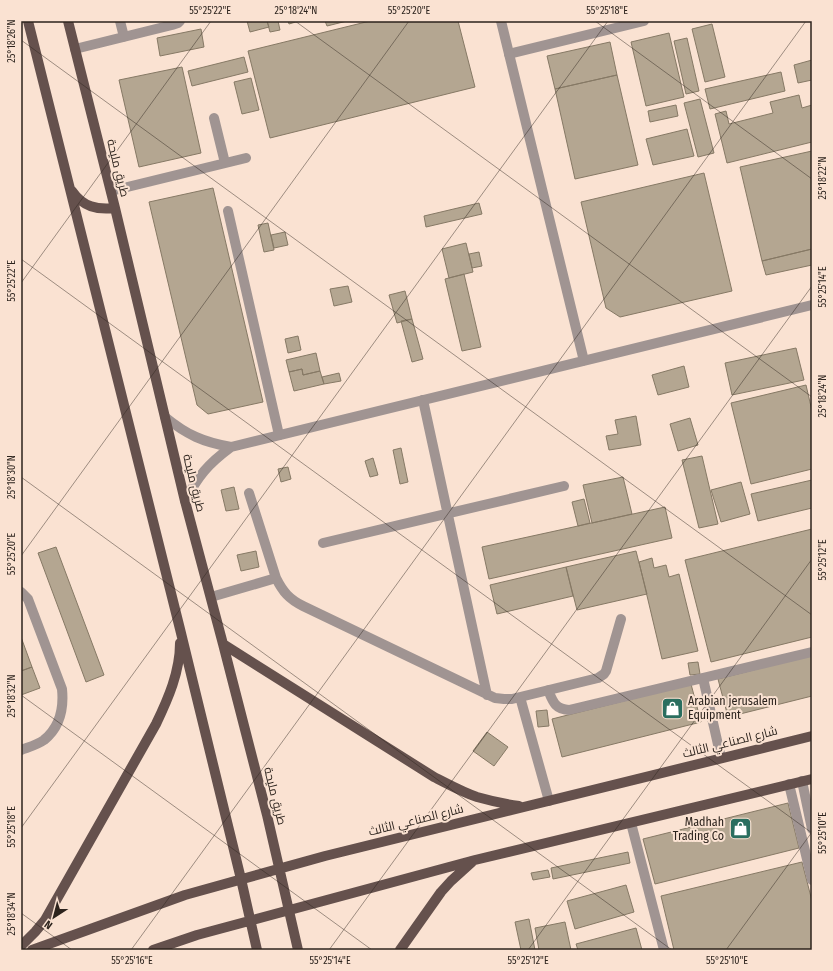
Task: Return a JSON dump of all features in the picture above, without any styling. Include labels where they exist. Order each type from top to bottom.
[{"type":"main road","points":[[28,21],[180,629],[257,950]]},
{"type":"main road","name":"طريق مليحة","points":[[68,21],[115,208],[185,501],[267,814],[298,950]]},
{"type":"main road","points":[[70,188],[76,197],[84,204],[94,208],[115,208]]},
{"type":"main road","points":[[21,946],[45,920],[156,724],[167,701],[175,677],[180,652],[180,629]]},
{"type":"main road","points":[[223,644],[434,777],[454,788],[476,796],[523,807]]},
{"type":"main road","name":"شارع الصناعي الثالث","points":[[32,950],[185,895],[279,868],[812,736]]},
{"type":"main road","points":[[153,950],[197,935],[475,860],[812,779]]},
{"type":"main road","points":[[400,950],[441,892],[475,860]]},
{"type":"street","points":[[120,21],[124,37]]},
{"type":"street","points":[[74,49],[172,25],[180,21]]},
{"type":"street","points":[[501,21],[584,361]]},
{"type":"street","points":[[509,54],[644,21]]},
{"type":"street","points":[[214,118],[225,163]]},
{"type":"street","points":[[111,192],[246,158]]},
{"type":"street","points":[[228,211],[280,435]]},
{"type":"street","points":[[185,501],[194,484],[205,470],[217,457],[231,447],[812,305]]},
{"type":"street","points":[[423,400],[487,695]]},
{"type":"street","points":[[165,417],[177,427],[202,440],[231,447]]},
{"type":"street","points":[[323,543],[564,486]]},
{"type":"street","points":[[249,493],[276,578],[280,587],[294,602],[495,698],[512,699],[598,678],[604,674],[607,667],[621,619]]},
{"type":"street","points":[[211,597],[276,578]]},
{"type":"street","points":[[21,592],[28,599],[62,689],[63,700],[62,712],[52,732],[44,740],[21,750]]},
{"type":"street","points":[[548,690],[557,707],[563,710],[569,710],[812,652]]},
{"type":"street","points":[[703,678],[721,758]]},
{"type":"street","points":[[520,697],[549,801]]},
{"type":"street","points":[[802,781],[812,829]]},
{"type":"street","points":[[789,784],[812,880]]},
{"type":"street","points":[[631,822],[664,950]]},
{"type":"building","points":[[247,21],[267,21],[269,27],[250,32]]},
{"type":"building","points":[[267,21],[278,21],[280,30],[270,32]]},
{"type":"building","points":[[288,21],[299,21],[289,24]]},
{"type":"building","points":[[325,21],[347,21],[327,26]]},
{"type":"building","points":[[370,21],[458,21],[475,87],[270,138],[248,51]]},
{"type":"building","points":[[712,24],[725,77],[705,82],[692,29]]},
{"type":"building","points":[[201,29],[204,47],[160,56],[157,38]]},
{"type":"building","points":[[669,33],[684,97],[646,106],[631,42]]},
{"type":"building","points":[[687,38],[699,91],[686,94],[674,41]]},
{"type":"building","points":[[610,42],[617,75],[555,89],[547,56]]},
{"type":"building","points":[[244,57],[248,72],[192,86],[188,71]]},
{"type":"building","points":[[812,60],[812,80],[798,83],[794,65]]},
{"type":"building","points":[[182,67],[201,153],[139,167],[119,80]]},
{"type":"building","points":[[781,72],[785,91],[710,109],[705,89]]},
{"type":"building","points":[[617,75],[638,165],[575,179],[555,89]]},
{"type":"building","points":[[251,78],[259,110],[242,114],[234,82]]},
{"type":"building","points":[[799,95],[802,108],[812,105],[812,142],[727,163],[715,114],[726,111],[729,124],[773,113],[770,102]]},
{"type":"building","points":[[700,99],[714,153],[698,157],[684,103]]},
{"type":"building","points":[[676,105],[678,116],[650,122],[648,111]]},
{"type":"building","points":[[687,129],[694,156],[653,165],[646,139]]},
{"type":"building","points":[[812,151],[812,249],[762,261],[740,167]]},
{"type":"building","points":[[704,173],[732,291],[620,317],[606,308],[581,202]]},
{"type":"building","points":[[213,188],[263,402],[208,414],[197,405],[149,202]]},
{"type":"building","points":[[479,203],[482,214],[426,227],[424,216]]},
{"type":"building","points":[[268,223],[274,250],[264,252],[258,225]]},
{"type":"building","points":[[285,232],[288,245],[274,248],[271,235]]},
{"type":"building","points":[[466,243],[473,272],[449,278],[442,249]]},
{"type":"building","points":[[812,249],[812,265],[766,275],[762,261]]},
{"type":"building","points":[[479,252],[482,266],[472,268],[469,254]]},
{"type":"building","points":[[464,274],[481,347],[462,351],[445,279]]},
{"type":"building","points":[[348,286],[352,302],[334,306],[330,289]]},
{"type":"building","points":[[405,291],[412,319],[397,323],[389,295]]},
{"type":"building","points":[[412,319],[423,359],[412,362],[401,321]]},
{"type":"building","points":[[298,336],[301,350],[288,353],[285,339]]},
{"type":"building","points":[[796,348],[804,380],[732,395],[725,363]]},
{"type":"building","points":[[316,353],[320,371],[303,375],[302,369],[289,372],[286,360]]},
{"type":"building","points":[[684,366],[689,387],[658,395],[652,375]]},
{"type":"building","points":[[302,369],[303,375],[320,371],[324,384],[294,391],[289,372]]},
{"type":"building","points":[[339,373],[341,381],[324,384],[322,377]]},
{"type":"building","points":[[806,385],[812,411],[812,469],[751,484],[731,403]]},
{"type":"building","points":[[636,416],[641,445],[609,450],[606,436],[618,434],[615,420]]},
{"type":"building","points":[[690,418],[698,445],[678,451],[670,424]]},
{"type":"building","points":[[401,448],[408,482],[400,484],[393,450]]},
{"type":"building","points":[[702,456],[718,524],[699,528],[682,460]]},
{"type":"building","points":[[373,458],[378,475],[370,477],[365,461]]},
{"type":"building","points":[[288,467],[291,479],[281,482],[278,469]]},
{"type":"building","points":[[623,477],[632,514],[592,523],[583,485]]},
{"type":"building","points":[[812,480],[812,508],[758,521],[751,494]]},
{"type":"building","points":[[741,482],[750,514],[721,522],[711,490]]},
{"type":"building","points":[[234,487],[239,509],[226,511],[221,490]]},
{"type":"building","points":[[584,499],[590,523],[578,526],[572,502]]},
{"type":"building","points":[[665,507],[672,538],[489,579],[482,547]]},
{"type":"building","points":[[812,529],[812,637],[711,662],[685,560]]},
{"type":"building","points":[[56,547],[104,675],[86,682],[38,553]]},
{"type":"building","points":[[256,551],[259,567],[241,571],[237,555]]},
{"type":"building","points":[[636,551],[647,594],[577,610],[566,567]]},
{"type":"building","points":[[652,558],[654,568],[666,565],[669,577],[679,574],[698,651],[662,659],[639,562]]},
{"type":"building","points":[[566,567],[573,596],[497,614],[490,585]]},
{"type":"building","points":[[21,637],[32,667],[21,671]]},
{"type":"building","points":[[812,655],[812,696],[728,717],[718,679]]},
{"type":"building","points":[[698,662],[700,674],[690,675],[688,663]]},
{"type":"building","points":[[32,667],[40,688],[21,695],[21,671]]},
{"type":"building","points":[[691,684],[701,722],[562,757],[552,719]]},
{"type":"building","points":[[547,710],[549,726],[538,727],[536,711]]},
{"type":"building","points":[[487,732],[508,747],[494,766],[473,751]]},
{"type":"building","points":[[788,803],[799,848],[655,884],[643,839]]},
{"type":"building","points":[[628,852],[630,863],[553,879],[551,868]]},
{"type":"building","points":[[802,862],[812,901],[812,950],[674,950],[661,896]]},
{"type":"building","points":[[548,870],[550,877],[533,880],[531,873]]},
{"type":"building","points":[[626,885],[634,912],[575,929],[567,901]]},
{"type":"building","points":[[529,919],[535,950],[521,950],[515,922]]},
{"type":"building","points":[[565,922],[571,950],[539,950],[535,928]]},
{"type":"building","points":[[636,928],[642,950],[578,950],[576,944]]},
{"type":"place","name":"Arabian jerusalem Equipment","points":[[672,708]]},
{"type":"place","name":"Madhah Trading Co","points":[[740,829]]}]
